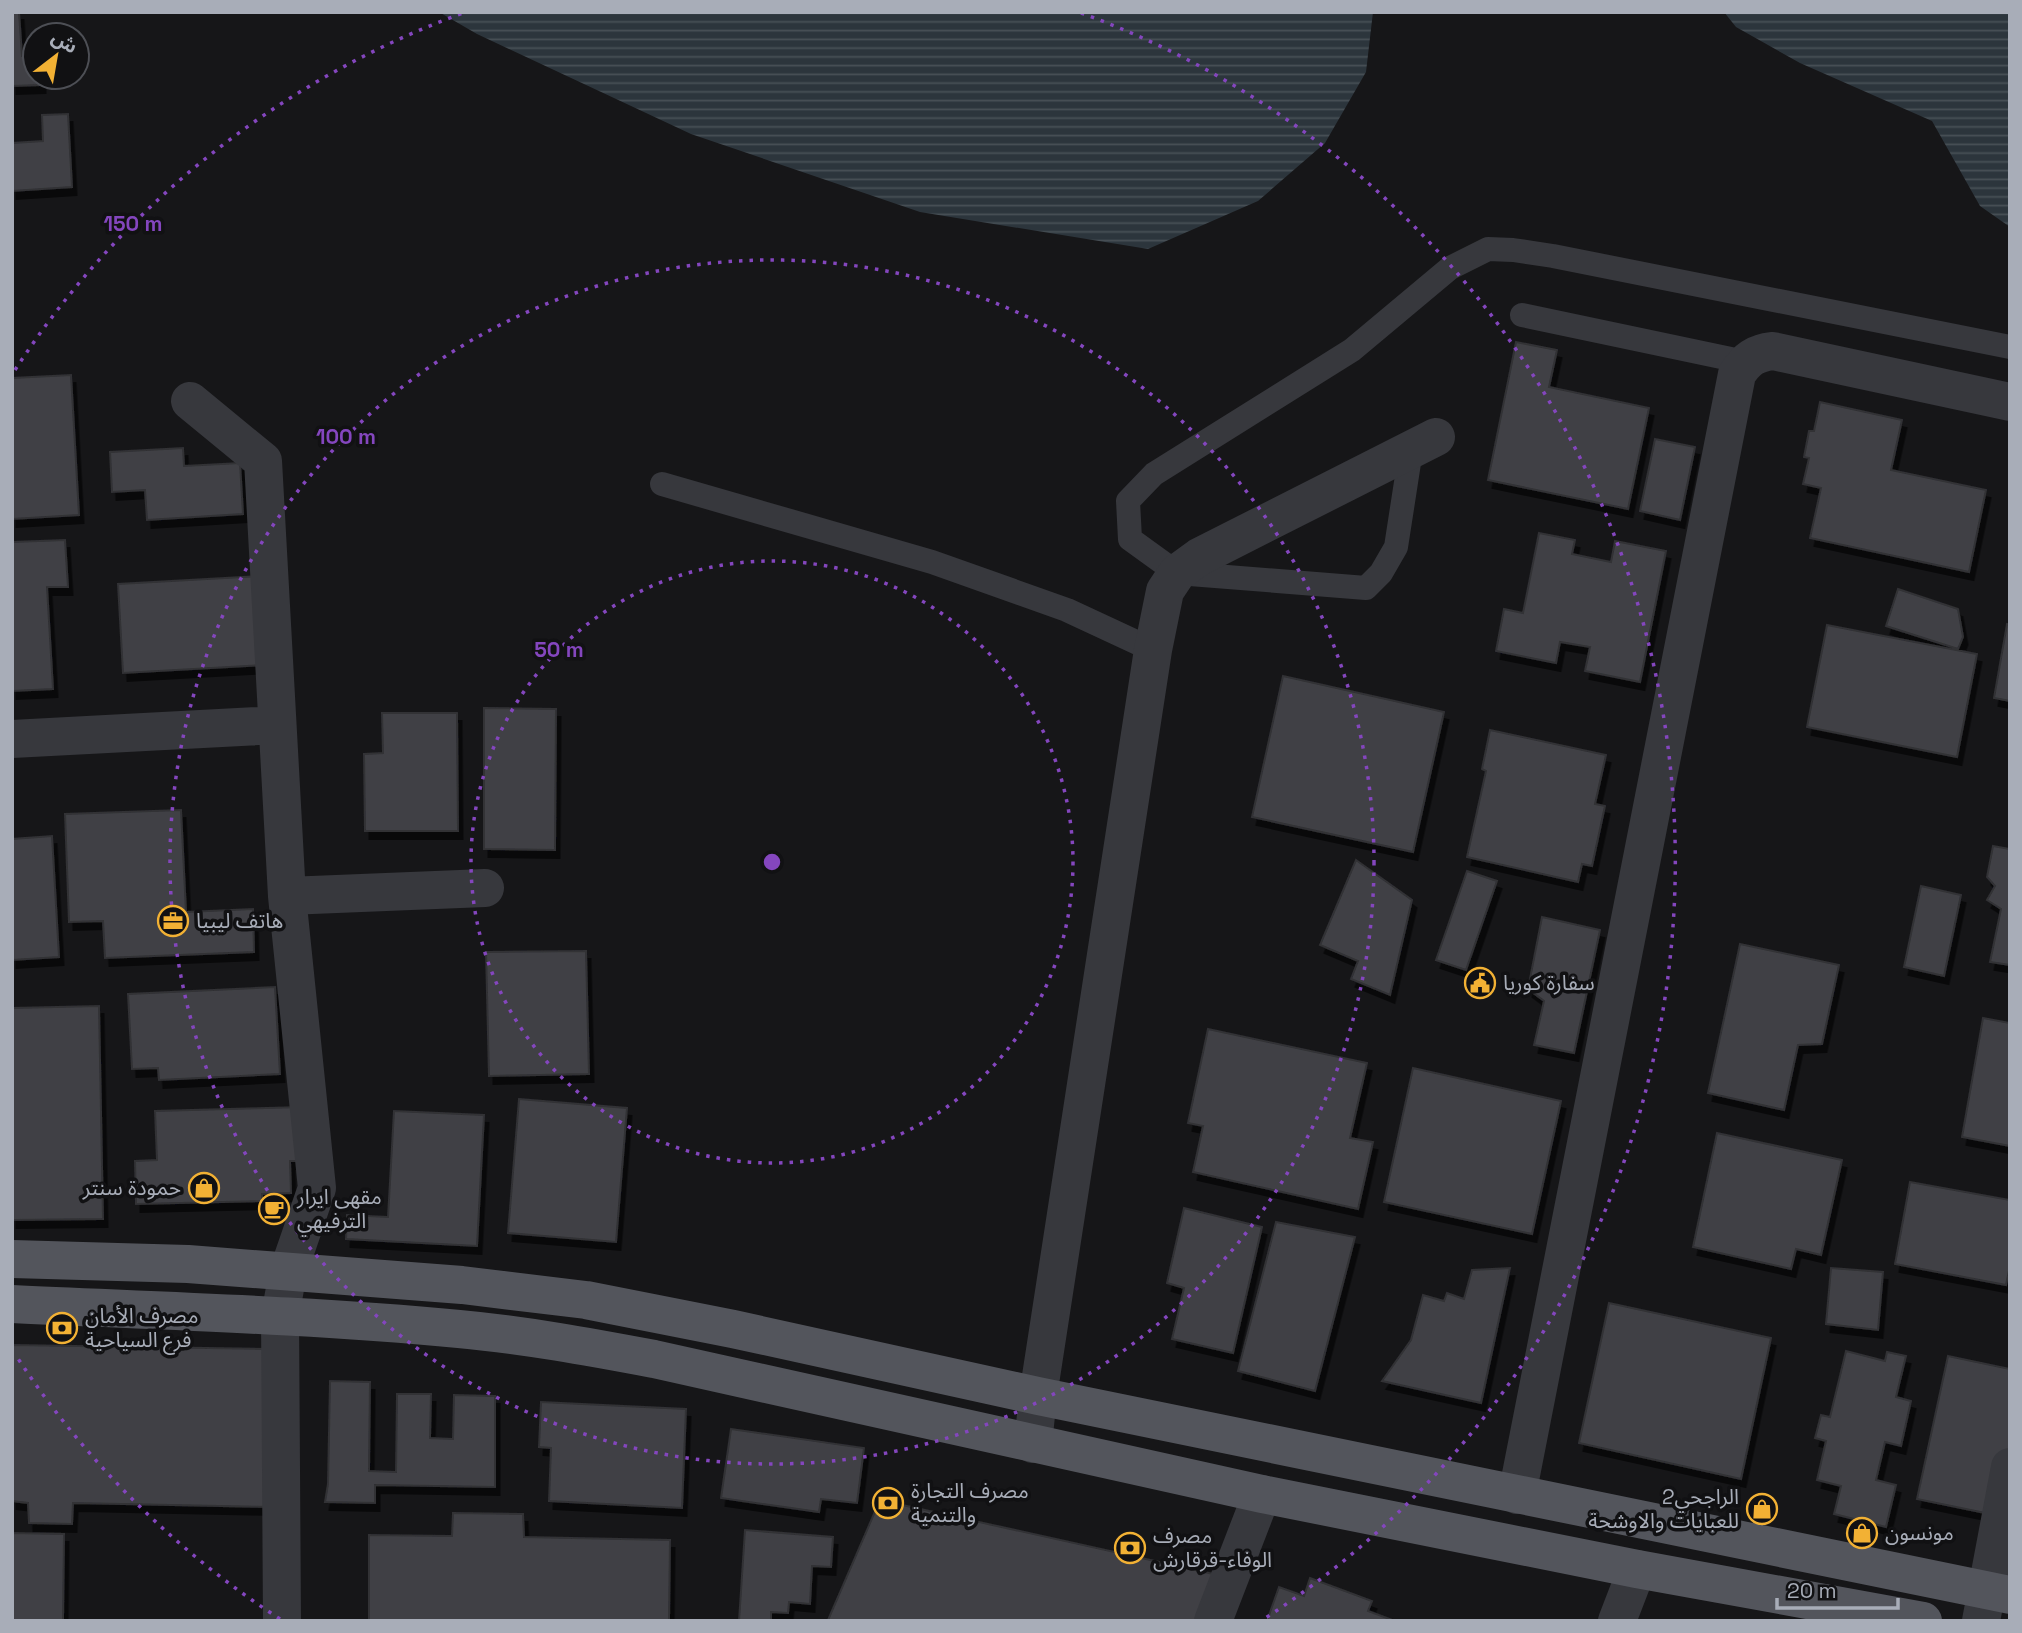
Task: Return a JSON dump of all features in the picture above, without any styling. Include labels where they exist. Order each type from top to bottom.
[{"type":"main road","points":[[12,1259],[188,1264],[462,1284],[586,1300],[1517,1495],[1992,1602]]},
{"type":"main road","points":[[12,1304],[280,1316],[461,1329],[561,1342],[654,1359],[1262,1494],[1637,1569],[1923,1621]]},
{"type":"street","points":[[1517,1495],[1737,374],[1745,362],[1758,353],[1773,351],[2010,402]]},
{"type":"street","points":[[190,401],[263,461],[287,895],[317,1188],[289,1272],[280,1316],[282,1621]]},
{"type":"street","points":[[1033,1444],[1038,1396],[1153,650],[1165,592],[1177,573],[1199,557],[1424,443]]},
{"type":"street","points":[[12,739],[277,725]]},
{"type":"street","points":[[287,895],[485,888]]},
{"type":"street","points":[[1992,1602],[2010,1467]]},
{"type":"street","points":[[1213,1621],[1262,1494]]},
{"type":"street","points":[[1617,1621],[1637,1569]]},
{"type":"lane","points":[[1424,443],[1396,547],[1381,573],[1366,588],[1177,573],[1130,539],[1128,501],[1154,474],[1352,350],[1450,268],[1488,250],[1513,250],[1553,256],[2010,347]]},
{"type":"lane","points":[[1522,315],[1745,362]]},
{"type":"lane","points":[[663,484],[932,562],[1066,610],[1153,650]]},
{"type":"shaded area","points":[[439,12],[1373,12],[1366,72],[1325,143],[1258,201],[1148,249],[920,212],[691,134],[477,34]]},
{"type":"shaded area","points":[[1724,12],[2010,12],[2010,227],[1980,206],[1932,121],[1800,63],[1736,27]]},
{"type":"building","points":[[12,12],[19,12],[21,86],[12,86]]},
{"type":"building","points":[[68,114],[72,187],[12,191],[12,143],[43,141],[42,115]]},
{"type":"building","points":[[1516,342],[1557,350],[1549,387],[1649,408],[1628,509],[1488,480]]},
{"type":"building","points":[[71,375],[79,515],[12,519],[12,378]]},
{"type":"building","points":[[1820,402],[1902,420],[1891,470],[1986,490],[1969,572],[1810,538],[1821,488],[1803,484],[1809,458],[1804,457],[1809,431],[1814,431]]},
{"type":"building","points":[[1655,439],[1695,447],[1680,520],[1640,511]]},
{"type":"building","points":[[183,448],[184,466],[240,463],[243,514],[147,520],[145,490],[112,492],[110,452]]},
{"type":"building","points":[[1539,533],[1575,540],[1572,554],[1611,562],[1615,541],[1666,551],[1640,682],[1585,671],[1590,647],[1560,642],[1556,663],[1496,651],[1504,609],[1523,613]]},
{"type":"building","points":[[65,540],[68,587],[47,587],[53,689],[12,691],[12,542]]},
{"type":"building","points":[[260,576],[266,665],[123,673],[118,584]]},
{"type":"building","points":[[1898,589],[1958,609],[1963,637],[1958,649],[1886,626]]},
{"type":"building","points":[[2007,624],[2010,625],[2010,701],[1994,698]]},
{"type":"building","points":[[1827,625],[1977,654],[1957,757],[1807,727]]},
{"type":"building","points":[[1283,676],[1444,712],[1413,852],[1252,817]]},
{"type":"building","points":[[484,708],[556,709],[555,850],[484,849]]},
{"type":"building","points":[[382,713],[457,713],[458,831],[365,831],[364,754],[383,753]]},
{"type":"building","points":[[1490,730],[1606,755],[1595,804],[1605,806],[1592,866],[1582,864],[1578,882],[1467,857],[1486,771],[1482,769]]},
{"type":"building","points":[[181,810],[186,912],[253,909],[254,952],[105,958],[103,921],[69,922],[65,814]]},
{"type":"building","points":[[52,836],[59,957],[12,960],[12,839]]},
{"type":"building","points":[[1993,846],[2010,849],[2010,965],[1990,962],[2001,909],[1987,900],[1995,886],[1987,877]]},
{"type":"building","points":[[1356,860],[1412,900],[1390,995],[1351,979],[1358,961],[1320,945]]},
{"type":"building","points":[[1467,871],[1497,881],[1466,970],[1436,960]]},
{"type":"building","points":[[1921,886],[1961,895],[1944,976],[1904,967]]},
{"type":"building","points":[[1542,917],[1600,930],[1574,1053],[1534,1045],[1544,1001],[1528,989]]},
{"type":"building","points":[[1740,944],[1839,965],[1822,1044],[1798,1045],[1784,1110],[1708,1093]]},
{"type":"building","points":[[586,951],[589,1074],[489,1076],[486,952]]},
{"type":"building","points":[[275,987],[280,1074],[159,1080],[158,1068],[132,1069],[128,994]]},
{"type":"building","points":[[99,1006],[103,1219],[12,1220],[12,1008]]},
{"type":"building","points":[[1983,1018],[2010,1023],[2010,1146],[1962,1137]]},
{"type":"building","points":[[1208,1029],[1367,1063],[1350,1138],[1373,1142],[1358,1209],[1193,1172],[1203,1126],[1188,1123]]},
{"type":"building","points":[[1413,1068],[1561,1101],[1532,1234],[1384,1202]]},
{"type":"building","points":[[519,1099],[627,1108],[616,1242],[508,1233]]},
{"type":"building","points":[[302,1107],[304,1161],[290,1161],[291,1193],[262,1194],[262,1201],[136,1204],[135,1161],[157,1160],[155,1111]]},
{"type":"building","points":[[394,1111],[484,1115],[477,1246],[346,1239],[347,1215],[388,1217]]},
{"type":"building","points":[[1717,1133],[1842,1160],[1821,1255],[1796,1249],[1791,1269],[1693,1247]]},
{"type":"building","points":[[1910,1182],[2010,1200],[2010,1266],[2006,1285],[1895,1264]]},
{"type":"building","points":[[1184,1208],[1262,1227],[1233,1353],[1172,1339],[1184,1288],[1167,1283]]},
{"type":"building","points":[[1276,1222],[1355,1237],[1315,1391],[1238,1371]]},
{"type":"building","points":[[1510,1268],[1481,1403],[1382,1381],[1411,1340],[1423,1295],[1444,1301],[1447,1293],[1464,1299],[1472,1270]]},
{"type":"building","points":[[1831,1268],[1883,1272],[1878,1330],[1826,1324]]},
{"type":"building","points":[[1609,1303],[1771,1338],[1741,1479],[1579,1443]]},
{"type":"building","points":[[12,1345],[270,1349],[268,1507],[73,1503],[72,1524],[29,1523],[28,1503],[12,1501]]},
{"type":"building","points":[[1846,1351],[1885,1361],[1887,1352],[1906,1356],[1896,1397],[1911,1401],[1901,1446],[1885,1442],[1876,1480],[1896,1485],[1886,1527],[1834,1514],[1841,1486],[1817,1480],[1826,1441],[1815,1438],[1821,1415],[1830,1417]]},
{"type":"building","points":[[1948,1356],[2010,1369],[2010,1445],[1995,1515],[1917,1499]]},
{"type":"building","points":[[330,1381],[370,1382],[369,1471],[396,1472],[397,1394],[431,1394],[430,1438],[453,1439],[454,1395],[495,1396],[495,1487],[375,1485],[375,1503],[325,1502],[328,1484]]},
{"type":"building","points":[[541,1402],[686,1409],[682,1508],[549,1501],[551,1448],[539,1447]]},
{"type":"building","points":[[731,1429],[864,1448],[857,1503],[821,1499],[819,1512],[721,1498]]},
{"type":"building","points":[[880,1500],[1218,1575],[1199,1621],[828,1620]]},
{"type":"building","points":[[453,1513],[523,1514],[524,1537],[670,1540],[669,1621],[369,1621],[369,1535],[452,1536]]},
{"type":"building","points":[[745,1530],[833,1537],[831,1567],[812,1566],[810,1604],[789,1602],[788,1613],[771,1612],[771,1621],[739,1621]]},
{"type":"building","points":[[12,1533],[64,1534],[63,1621],[12,1621]]},
{"type":"building","points":[[1310,1578],[1372,1601],[1368,1611],[1395,1621],[1267,1621],[1279,1587],[1304,1596]]},
{"type":"place","name":"هاتف ليبيا","points":[[173,921]]},
{"type":"place","name":"سفارة كوريا","points":[[1480,983]]},
{"type":"place","name":"حمودة سنتر","points":[[204,1188]]},
{"type":"place","name":"مقهى ايرار الترفيهي","points":[[274,1209]]},
{"type":"place","name":"مصرف الأمان فرع السياحية","points":[[62,1328]]},
{"type":"place","name":"مصرف التجارة والتنمية","points":[[888,1503]]},
{"type":"place","name":"الراجحي2 للعبايات والاوشحة","points":[[1762,1509]]},
{"type":"place","name":"مونسون","points":[[1862,1533]]},
{"type":"place","name":"مصرف الوفاء-قرقارش","points":[[1130,1548]]}]
